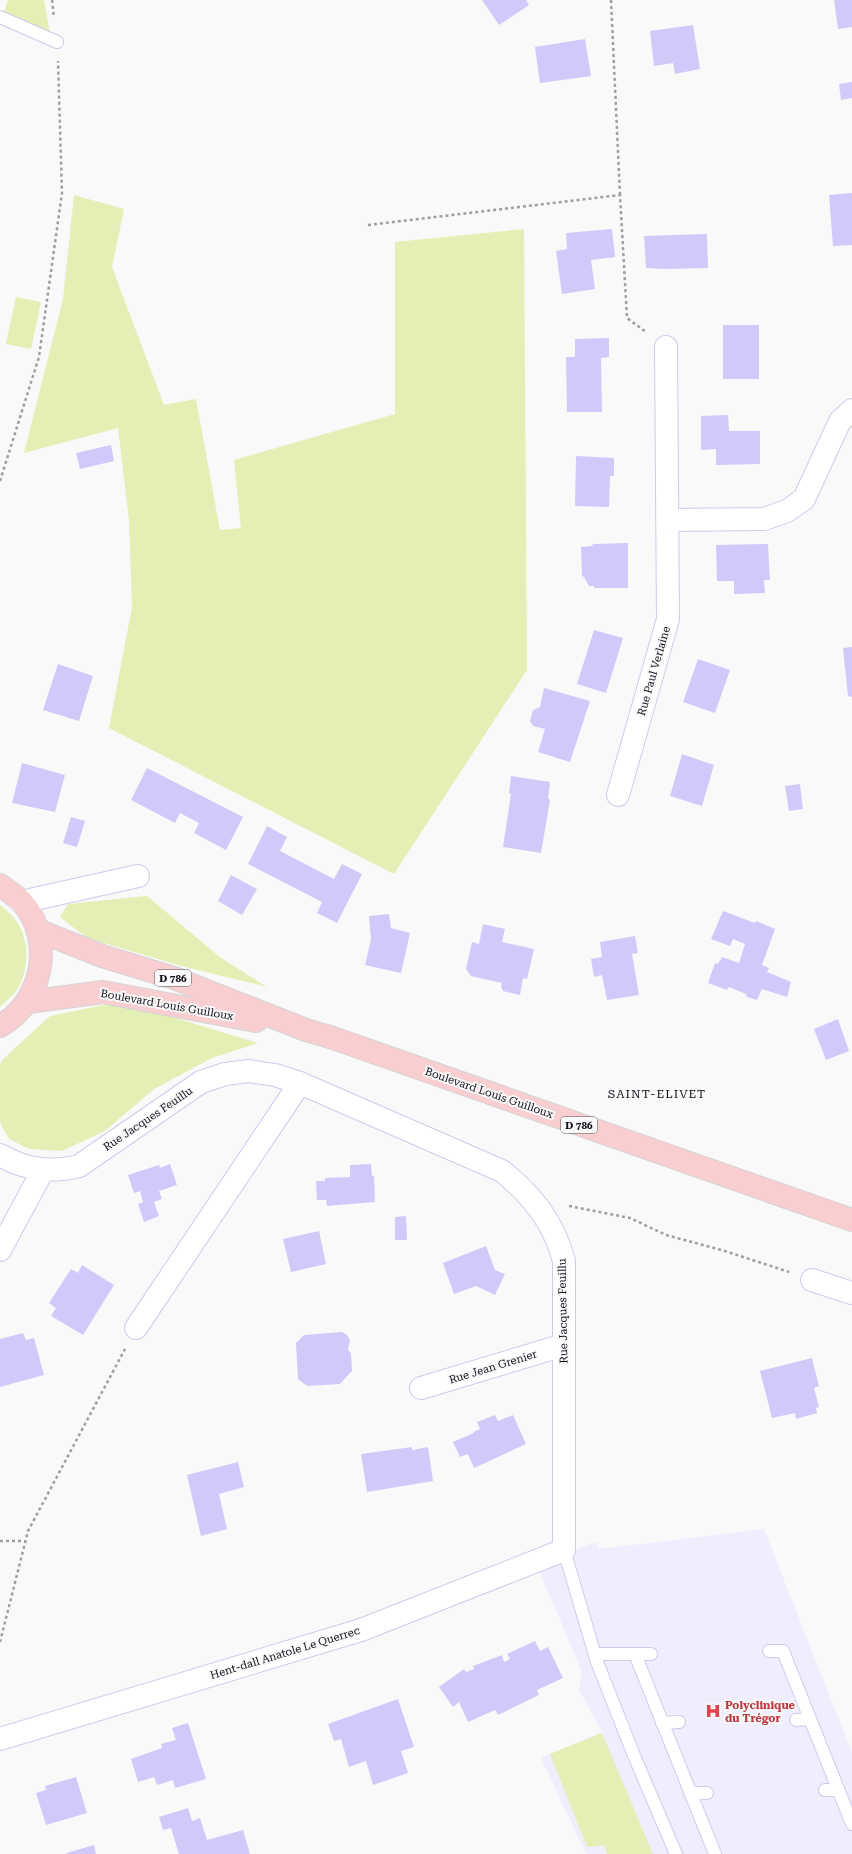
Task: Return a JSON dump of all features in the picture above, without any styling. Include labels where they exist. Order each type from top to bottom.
[{"type":"main road","points":[[0,885],[21,902],[31,915],[38,930],[42,955],[38,980],[28,1002],[10,1020],[0,1026]]},
{"type":"main road","name":"Boulevard Louis Guilloux","points":[[38,930],[102,956],[174,978],[306,1030],[852,1220]]},
{"type":"main road","name":"Boulevard Louis Guilloux","points":[[28,1002],[103,992],[306,1030]]},
{"type":"street","name":"Rue Paul Verlaine","points":[[618,795],[668,620],[666,347]]},
{"type":"street","points":[[667,520],[764,520],[788,511],[804,499],[840,421],[852,410]]},
{"type":"street","points":[[21,902],[138,876]]},
{"type":"street","name":"Rue Jacques Feuillu","points":[[0,1155],[12,1162],[26,1167],[43,1170],[61,1170],[79,1166],[201,1082],[225,1074],[250,1071],[275,1075],[300,1082],[502,1172],[525,1191],[548,1219],[556,1236],[564,1261],[564,1550]]},
{"type":"street","points":[[136,1328],[300,1082]]},
{"type":"street","points":[[0,1250],[43,1170]]},
{"type":"street","points":[[812,1280],[852,1293]]},
{"type":"street","name":"Rue Jean Grenier","points":[[421,1388],[564,1345]]},
{"type":"street","name":"Hent-dall Anatole Le Querrec","points":[[0,1739],[361,1630],[564,1550]]},
{"type":"lane","points":[[0,17],[57,42]]},
{"type":"lane","points":[[564,1550],[595,1654],[635,1758],[676,1854]]},
{"type":"lane","points":[[769,1651],[783,1651],[852,1824]]},
{"type":"lane","points":[[595,1654],[651,1654]]},
{"type":"lane","points":[[635,1654],[714,1854]]},
{"type":"lane","points":[[796,1720],[810,1719]]},
{"type":"lane","points":[[662,1722],[679,1722]]},
{"type":"lane","points":[[824,1790],[838,1790]]},
{"type":"lane","points":[[690,1793],[707,1793]]},
{"type":"path","points":[[611,0],[627,318],[666,347]]},
{"type":"path","points":[[0,480],[39,357],[62,194],[57,42]]},
{"type":"path","points":[[368,225],[620,195]]},
{"type":"path","points":[[535,1202],[590,1209],[630,1218],[666,1235],[725,1251],[812,1280]]},
{"type":"path","points":[[0,1642],[28,1531],[136,1328]]},
{"type":"path","points":[[0,1541],[25,1541]]},
{"type":"shaded area","name":"Polyclinique du Trégor","points":[[764,1529],[852,1753],[852,1854],[586,1854],[541,1758],[602,1732],[579,1690],[582,1672],[536,1563],[596,1542],[599,1549]]},
{"type":"green space","points":[[8,0],[44,0],[50,33],[4,12]]},
{"type":"green space","points":[[74,195],[124,209],[112,267],[164,405],[196,399],[220,530],[241,528],[234,460],[395,414],[395,242],[524,229],[527,670],[394,874],[109,728],[132,607],[129,521],[118,428],[24,453],[63,299]]},
{"type":"green space","points":[[16,297],[41,302],[31,349],[6,344]]},
{"type":"green space","points":[[147,896],[221,958],[267,987],[185,967],[87,938],[60,917],[68,904]]},
{"type":"green space","points":[[0,905],[20,926],[26,945],[26,966],[19,986],[14,994],[0,1007]]},
{"type":"green space","points":[[109,1004],[153,1011],[258,1043],[212,1058],[154,1089],[105,1131],[62,1151],[29,1149],[9,1139],[0,1123],[0,1065],[2,1060],[50,1016]]},
{"type":"green space","points":[[602,1733],[653,1854],[607,1854],[604,1845],[587,1847],[550,1754]]},
{"type":"building","points":[[482,0],[526,0],[529,5],[499,25]]},
{"type":"building","points":[[834,0],[852,0],[852,27],[838,29]]},
{"type":"building","points":[[693,25],[700,69],[675,74],[673,63],[654,66],[650,31]]},
{"type":"building","points":[[585,39],[591,76],[540,83],[535,47]]},
{"type":"building","points":[[852,82],[852,98],[841,100],[839,84]]},
{"type":"building","points":[[852,193],[852,245],[833,246],[829,195]]},
{"type":"building","points":[[612,229],[615,257],[591,260],[595,289],[562,294],[556,251],[567,249],[566,233]]},
{"type":"building","points":[[707,234],[708,268],[646,268],[644,236]]},
{"type":"building","points":[[723,325],[759,325],[759,379],[723,379]]},
{"type":"building","points":[[609,338],[609,357],[601,358],[602,412],[567,412],[566,357],[575,357],[575,339]]},
{"type":"building","points":[[728,415],[729,431],[760,431],[760,464],[716,465],[716,449],[701,450],[701,416]]},
{"type":"building","points":[[111,445],[114,461],[80,469],[76,453]]},
{"type":"building","points":[[576,456],[614,458],[614,476],[610,476],[609,507],[575,506]]},
{"type":"building","points":[[628,543],[628,588],[594,588],[594,586],[589,586],[582,576],[581,547],[592,546],[593,544]]},
{"type":"building","points":[[768,544],[770,580],[764,580],[765,593],[734,594],[734,581],[717,581],[716,545]]},
{"type":"building","points":[[594,630],[623,638],[606,693],[577,684]]},
{"type":"building","points":[[852,647],[852,697],[848,696],[843,648]]},
{"type":"building","points":[[698,659],[730,670],[715,713],[683,702]]},
{"type":"building","points":[[58,664],[93,676],[79,721],[43,710]]},
{"type":"building","points":[[544,688],[590,701],[570,762],[538,752],[545,729],[533,726],[530,721],[533,710],[540,707]]},
{"type":"building","points":[[682,754],[714,765],[702,806],[670,796]]},
{"type":"building","points":[[22,763],[65,775],[55,812],[12,803]]},
{"type":"building","points":[[147,768],[243,817],[226,850],[194,833],[199,823],[180,813],[175,823],[131,800]]},
{"type":"building","points":[[511,776],[550,782],[548,798],[550,800],[541,853],[503,847],[511,794],[509,793]]},
{"type":"building","points":[[800,784],[803,809],[789,811],[785,786]]},
{"type":"building","points":[[71,817],[85,821],[77,847],[63,843]]},
{"type":"building","points":[[267,826],[287,837],[280,851],[334,879],[342,864],[362,874],[337,923],[317,913],[322,902],[248,864]]},
{"type":"building","points":[[231,875],[257,889],[242,915],[218,901]]},
{"type":"building","points":[[723,911],[755,923],[756,921],[775,929],[762,965],[769,968],[767,972],[791,982],[787,997],[762,989],[757,1000],[747,997],[746,994],[729,987],[727,990],[708,983],[715,963],[718,964],[722,957],[739,963],[745,944],[733,939],[730,946],[711,939]]},
{"type":"building","points":[[389,914],[391,928],[410,933],[401,973],[365,965],[371,939],[369,916]]},
{"type":"building","points":[[483,924],[505,929],[502,942],[534,949],[527,979],[523,978],[520,995],[503,991],[501,987],[502,983],[471,976],[466,969],[472,942],[479,944]]},
{"type":"building","points":[[635,936],[638,953],[632,954],[639,995],[607,1000],[602,975],[594,977],[591,959],[602,957],[600,942]]},
{"type":"building","points":[[838,1019],[849,1051],[826,1060],[814,1029]]},
{"type":"building","points":[[170,1164],[177,1185],[159,1191],[162,1199],[154,1202],[159,1216],[144,1222],[138,1204],[143,1202],[140,1191],[134,1193],[128,1175],[159,1165],[160,1168]]},
{"type":"building","points":[[371,1164],[372,1176],[374,1176],[375,1202],[327,1206],[326,1200],[317,1200],[316,1181],[325,1181],[325,1178],[350,1177],[350,1165]]},
{"type":"building","points":[[406,1216],[407,1240],[395,1240],[395,1217]]},
{"type":"building","points":[[319,1231],[326,1264],[291,1272],[283,1239]]},
{"type":"building","points":[[486,1246],[495,1270],[505,1274],[495,1295],[476,1286],[454,1294],[443,1263]]},
{"type":"building","points":[[82,1265],[114,1285],[83,1335],[51,1316],[56,1308],[49,1303],[71,1269],[78,1273]]},
{"type":"building","points":[[342,1332],[347,1335],[350,1340],[348,1350],[351,1353],[352,1371],[340,1384],[307,1386],[298,1379],[296,1343],[304,1335]]},
{"type":"building","points":[[23,1333],[26,1340],[34,1338],[44,1375],[0,1387],[0,1339]]},
{"type":"building","points":[[812,1358],[819,1386],[814,1388],[819,1407],[816,1408],[817,1413],[796,1419],[795,1413],[772,1418],[760,1371]]},
{"type":"building","points":[[495,1415],[498,1421],[513,1415],[526,1444],[474,1468],[468,1454],[460,1457],[453,1442],[480,1429],[477,1422]]},
{"type":"building","points":[[412,1447],[412,1450],[428,1447],[433,1481],[367,1492],[361,1454]]},
{"type":"building","points":[[238,1462],[244,1487],[219,1494],[227,1529],[201,1536],[187,1475]]},
{"type":"building","points":[[535,1641],[540,1651],[548,1647],[563,1678],[537,1690],[539,1695],[498,1715],[495,1710],[468,1722],[459,1702],[453,1707],[439,1687],[464,1669],[466,1672],[474,1669],[473,1666],[502,1655],[504,1662],[510,1659],[507,1654]]},
{"type":"building","points":[[398,1699],[414,1747],[401,1751],[408,1773],[373,1785],[366,1761],[349,1767],[341,1739],[334,1741],[328,1724]]},
{"type":"building","points":[[188,1723],[206,1779],[175,1788],[173,1780],[157,1785],[154,1777],[138,1782],[131,1759],[162,1748],[161,1744],[176,1740],[172,1728]]},
{"type":"building","points":[[76,1777],[87,1813],[46,1825],[36,1793],[46,1790],[45,1786]]},
{"type":"building","points":[[188,1808],[192,1821],[200,1818],[207,1840],[243,1830],[250,1854],[179,1854],[171,1828],[163,1830],[159,1817]]},
{"type":"building","points":[[94,1845],[96,1854],[65,1854],[70,1852]]},
{"type":"place","name":"Polyclinique du Trégor","points":[[713,1711]]},
{"type":"district","name":"SAINT-ELIVET","points":[[657,1094]]}]
